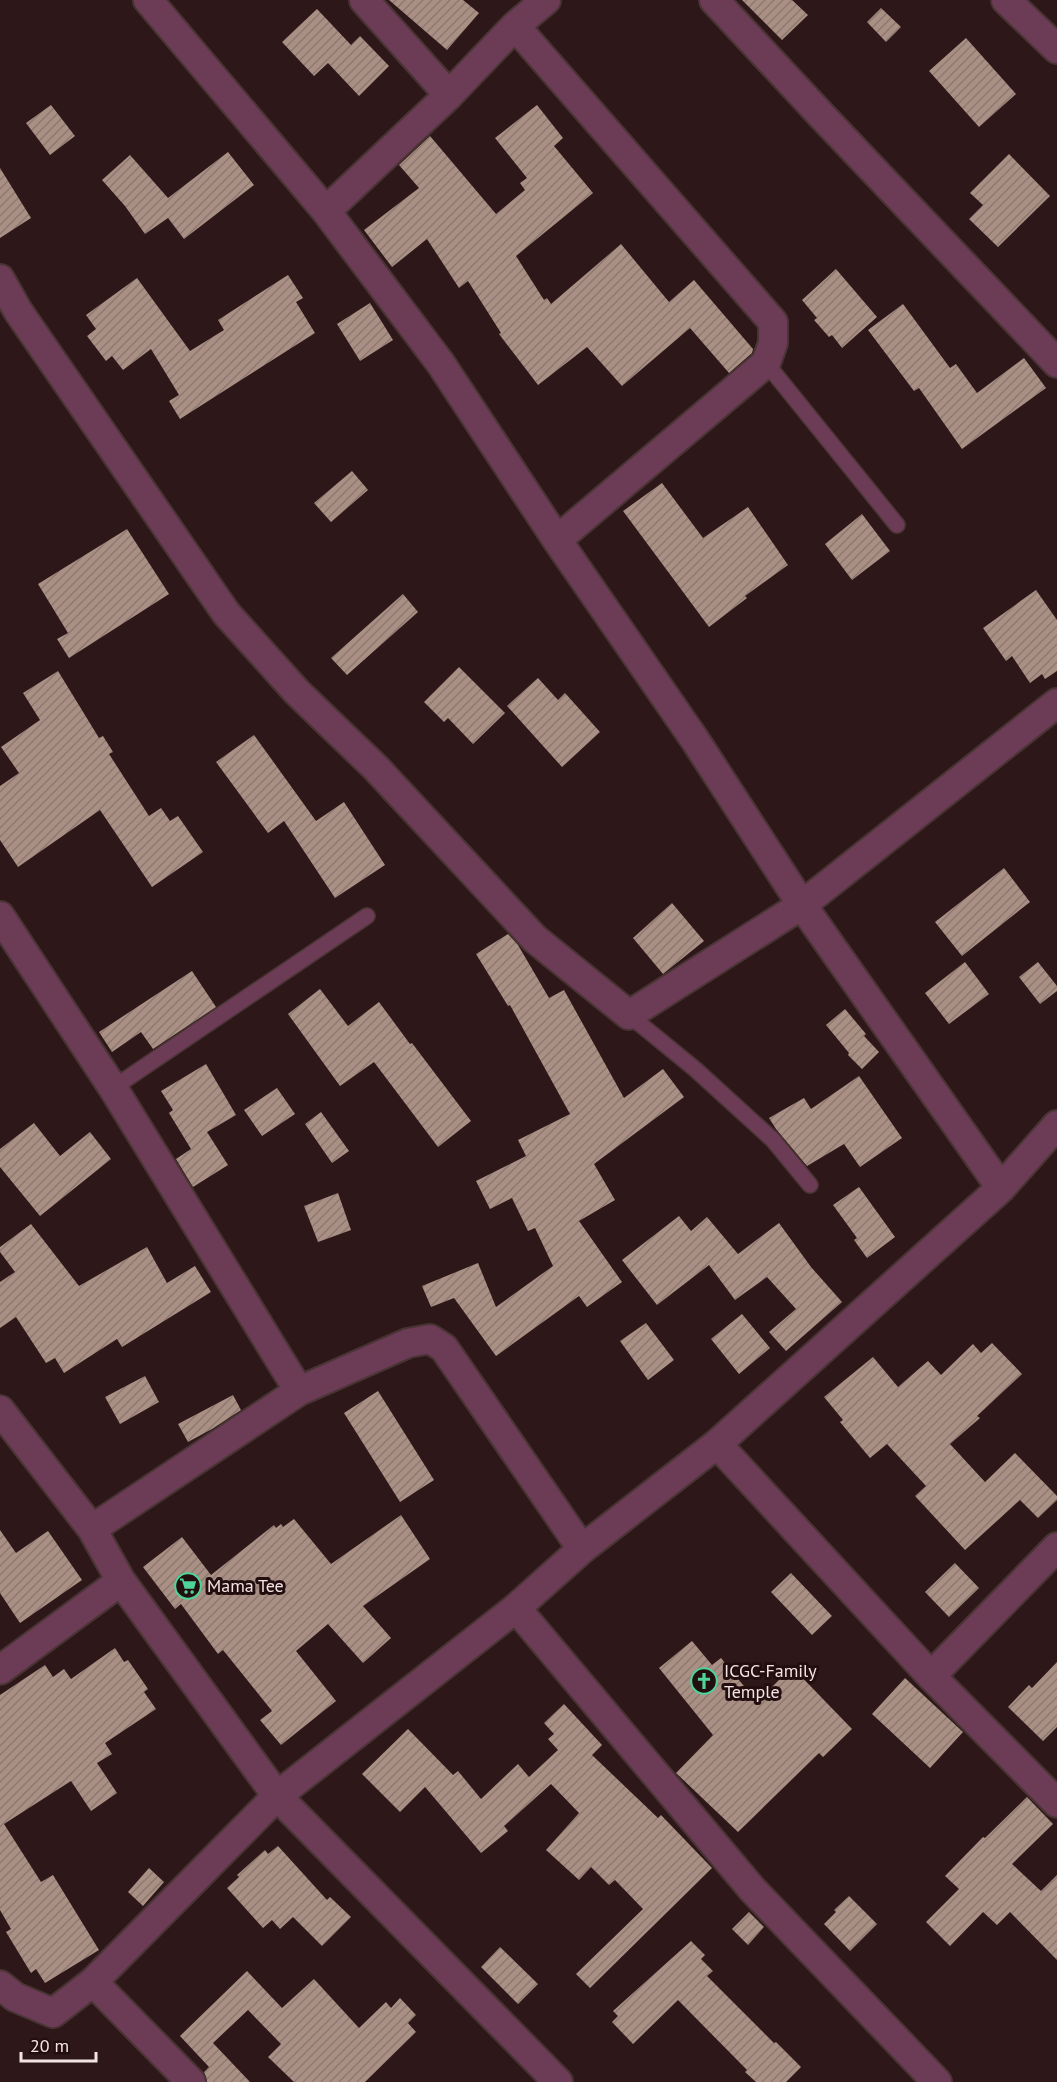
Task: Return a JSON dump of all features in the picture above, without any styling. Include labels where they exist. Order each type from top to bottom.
[{"type":"street","points":[[148,0],[326,211],[441,364],[557,540],[695,740],[802,905],[1001,1188]]},
{"type":"street","points":[[364,0],[449,95]]},
{"type":"street","points":[[326,211],[449,95],[515,26],[546,0]]},
{"type":"street","points":[[714,0],[1057,363]]},
{"type":"street","points":[[1006,0],[1057,49]]},
{"type":"street","points":[[515,26],[773,322],[773,343],[766,363],[557,540]]},
{"type":"street","points":[[0,279],[18,310],[226,613],[297,692],[376,768],[536,939],[629,1015],[802,905],[1057,703]]},
{"type":"street","points":[[0,916],[113,1088],[299,1391]]},
{"type":"street","points":[[0,1985],[15,1997],[53,2013],[93,1982],[277,1796],[516,1608],[582,1549],[717,1444],[1001,1188],[1057,1125]]},
{"type":"street","points":[[92,1529],[299,1391],[408,1343],[430,1339],[444,1348],[582,1549]]},
{"type":"street","points":[[0,1410],[92,1529],[121,1581],[277,1796],[558,2082]]},
{"type":"street","points":[[717,1444],[931,1676],[1057,1803]]},
{"type":"street","points":[[931,1676],[1057,1547]]},
{"type":"street","points":[[0,1670],[121,1581]]},
{"type":"street","points":[[516,1608],[752,1889],[937,2082]]},
{"type":"street","points":[[93,1982],[192,2082]]},
{"type":"lane","points":[[766,363],[897,525]]},
{"type":"lane","points":[[113,1088],[367,916]]},
{"type":"lane","points":[[629,1015],[773,1140],[810,1185]]},
{"type":"building","points":[[389,0],[463,0],[479,13],[447,50]]},
{"type":"building","points":[[742,0],[792,0],[808,15],[782,40]]},
{"type":"building","points":[[881,8],[901,27],[886,42],[867,22]]},
{"type":"building","points":[[317,9],[351,45],[360,36],[389,66],[359,96],[328,63],[314,76],[282,42]]},
{"type":"building","points":[[966,38],[1016,94],[979,127],[929,71]]},
{"type":"building","points":[[51,105],[75,136],[50,155],[26,123]]},
{"type":"building","points":[[537,105],[563,138],[554,146],[593,193],[516,256],[544,300],[547,298],[551,304],[621,244],[669,302],[694,280],[753,349],[752,353],[729,373],[690,328],[622,386],[587,347],[538,385],[499,334],[501,333],[468,281],[459,288],[427,239],[392,267],[364,230],[419,188],[399,165],[430,136],[496,214],[525,190],[520,183],[527,178],[495,138]]},
{"type":"building","points":[[228,152],[254,185],[184,239],[168,218],[145,234],[102,180],[130,155],[168,198]]},
{"type":"building","points":[[1009,154],[1050,196],[998,247],[969,219],[983,205],[970,193]]},
{"type":"building","points":[[0,168],[31,218],[0,238]]},
{"type":"building","points":[[836,269],[877,317],[842,348],[832,335],[829,337],[814,320],[817,318],[802,300]]},
{"type":"building","points":[[288,275],[303,298],[296,302],[315,333],[180,419],[169,401],[179,395],[151,349],[123,370],[112,356],[106,361],[87,336],[96,329],[86,315],[137,278],[190,351],[224,330],[218,320]]},
{"type":"building","points":[[370,303],[393,340],[360,361],[337,324]]},
{"type":"building","points":[[903,304],[950,368],[956,364],[977,393],[1024,358],[1046,388],[962,449],[919,388],[914,391],[868,330]]},
{"type":"building","points":[[352,471],[368,490],[331,522],[314,503]]},
{"type":"building","points":[[662,483],[703,538],[748,507],[788,565],[745,596],[747,598],[709,627],[623,511]]},
{"type":"building","points":[[862,514],[890,551],[852,580],[825,544]]},
{"type":"building","points":[[127,529],[169,594],[69,658],[57,639],[68,633],[38,584]]},
{"type":"building","points":[[1036,590],[1057,620],[1057,671],[1045,679],[1042,674],[1030,683],[1012,656],[1006,661],[983,628]]},
{"type":"building","points":[[403,594],[418,612],[347,675],[331,658]]},
{"type":"building","points":[[459,667],[505,713],[473,744],[448,718],[444,722],[424,702]]},
{"type":"building","points":[[58,671],[99,738],[103,736],[113,752],[109,754],[149,816],[161,808],[170,821],[178,816],[203,852],[152,887],[100,810],[18,867],[0,840],[0,786],[19,773],[1,747],[40,720],[23,693]]},
{"type":"building","points":[[538,678],[558,700],[565,693],[600,732],[562,767],[507,706]]},
{"type":"building","points":[[254,735],[316,821],[344,802],[385,865],[335,898],[284,821],[268,833],[216,762]]},
{"type":"building","points":[[1004,868],[1030,902],[962,956],[935,922]]},
{"type":"building","points":[[672,903],[704,941],[663,974],[633,938]]},
{"type":"building","points":[[508,934],[518,945],[549,998],[564,990],[624,1098],[663,1069],[684,1097],[594,1164],[615,1200],[579,1221],[622,1282],[587,1307],[579,1296],[496,1356],[454,1298],[431,1307],[422,1286],[478,1263],[496,1307],[553,1266],[535,1228],[528,1231],[512,1198],[490,1209],[476,1181],[526,1156],[518,1140],[570,1114],[510,1005],[508,1006],[476,954]]},
{"type":"building","points":[[965,962],[989,994],[949,1024],[925,993]]},
{"type":"building","points":[[1038,962],[1057,986],[1057,991],[1040,1004],[1019,977]]},
{"type":"building","points":[[192,971],[216,1007],[153,1049],[141,1032],[112,1052],[99,1032]]},
{"type":"building","points":[[320,989],[348,1026],[379,1002],[471,1121],[438,1147],[374,1062],[340,1086],[288,1014]]},
{"type":"building","points":[[845,1009],[866,1034],[864,1036],[879,1052],[862,1069],[848,1055],[849,1053],[826,1025]]},
{"type":"building","points":[[206,1064],[236,1115],[207,1132],[228,1165],[193,1187],[176,1159],[191,1149],[169,1113],[173,1110],[161,1091]]},
{"type":"building","points":[[859,1076],[902,1138],[860,1167],[844,1144],[807,1166],[769,1118],[804,1098],[811,1109]]},
{"type":"building","points":[[277,1088],[295,1114],[262,1136],[244,1110]]},
{"type":"building","points":[[321,1112],[349,1151],[332,1163],[305,1124]]},
{"type":"building","points":[[34,1123],[60,1156],[90,1132],[111,1159],[40,1216],[0,1167],[0,1149]]},
{"type":"building","points":[[859,1187],[895,1237],[867,1258],[854,1240],[857,1238],[833,1205]]},
{"type":"building","points":[[338,1193],[351,1230],[318,1242],[304,1206]]},
{"type":"building","points":[[679,1216],[691,1231],[707,1217],[738,1254],[779,1223],[811,1267],[842,1302],[786,1351],[769,1332],[796,1309],[767,1277],[735,1300],[709,1265],[657,1305],[622,1260]]},
{"type":"building","points":[[31,1224],[79,1286],[147,1247],[167,1283],[195,1266],[211,1292],[122,1347],[117,1339],[64,1373],[55,1358],[46,1363],[16,1317],[0,1328],[0,1282],[15,1272],[0,1252],[0,1247]]},
{"type":"building","points":[[742,1314],[770,1348],[739,1374],[711,1339]]},
{"type":"building","points":[[646,1323],[674,1360],[648,1380],[620,1341]]},
{"type":"building","points":[[992,1343],[1022,1374],[977,1416],[980,1418],[950,1444],[985,1482],[1015,1453],[1057,1496],[1057,1500],[1038,1518],[1020,1500],[965,1550],[915,1496],[926,1486],[887,1444],[870,1458],[840,1422],[843,1420],[824,1397],[873,1357],[898,1387],[928,1361],[941,1375],[973,1344],[981,1353]]},
{"type":"building","points":[[145,1376],[159,1402],[120,1424],[105,1397]]},
{"type":"building","points":[[378,1391],[434,1480],[400,1502],[344,1413]]},
{"type":"building","points":[[233,1395],[241,1410],[188,1442],[178,1424]]},
{"type":"building","points":[[401,1515],[430,1559],[363,1606],[391,1638],[363,1663],[328,1624],[296,1651],[336,1701],[281,1745],[260,1720],[272,1711],[223,1650],[218,1654],[181,1604],[175,1609],[143,1567],[182,1537],[211,1575],[274,1525],[276,1528],[281,1524],[283,1527],[294,1519],[331,1564]]},
{"type":"building","points":[[0,1530],[16,1553],[48,1531],[82,1580],[20,1623],[0,1593]]},
{"type":"building","points":[[955,1563],[979,1588],[949,1617],[925,1592]]},
{"type":"building","points":[[791,1573],[832,1616],[812,1635],[771,1592]]},
{"type":"building","points":[[692,1641],[712,1665],[721,1658],[757,1702],[792,1667],[852,1729],[823,1757],[819,1753],[738,1832],[676,1773],[713,1735],[659,1668]]},
{"type":"building","points":[[115,1648],[124,1662],[128,1660],[148,1689],[144,1692],[156,1709],[105,1743],[112,1754],[97,1763],[117,1793],[91,1811],[71,1781],[4,1824],[41,1882],[53,1875],[99,1950],[45,1983],[36,1969],[31,1973],[6,1932],[11,1929],[0,1910],[0,1695],[45,1665],[53,1677],[64,1669],[71,1679]]},
{"type":"building","points":[[1057,1662],[1057,1727],[1043,1741],[1008,1707],[1029,1685],[1032,1688]]},
{"type":"building","points":[[905,1678],[963,1732],[930,1768],[872,1714]]},
{"type":"building","points":[[564,1704],[602,1745],[592,1755],[658,1818],[661,1815],[712,1868],[590,1988],[576,1974],[643,1909],[615,1880],[609,1885],[591,1867],[579,1880],[546,1850],[579,1813],[551,1784],[504,1826],[508,1831],[481,1853],[425,1787],[400,1812],[362,1774],[408,1729],[453,1775],[458,1771],[481,1799],[518,1764],[529,1777],[558,1750],[548,1739],[554,1734],[544,1723]]},
{"type":"building","points":[[1027,1797],[1053,1824],[1012,1864],[1041,1891],[1057,1875],[1057,1960],[1010,1912],[997,1925],[983,1912],[950,1946],[926,1922],[959,1889],[945,1876]]},
{"type":"building","points":[[278,1846],[327,1900],[330,1897],[351,1917],[322,1946],[293,1917],[280,1929],[272,1920],[263,1928],[227,1888],[239,1877],[237,1875],[265,1850],[268,1854]]},
{"type":"building","points":[[149,1868],[164,1882],[143,1906],[128,1892]]},
{"type":"building","points":[[849,1896],[877,1924],[850,1951],[824,1924],[836,1912],[834,1910]]},
{"type":"building","points":[[749,1912],[764,1927],[748,1945],[732,1929]]},
{"type":"building","points":[[691,1941],[705,1955],[701,1959],[713,1971],[707,1976],[801,2067],[786,2082],[756,2082],[678,2000],[633,2044],[612,2022],[618,2016],[613,2011]]},
{"type":"building","points":[[500,1947],[538,1984],[518,2004],[481,1967]]},
{"type":"building","points":[[247,1971],[282,2008],[314,1979],[359,2028],[386,2002],[391,2008],[400,1998],[416,2015],[408,2023],[416,2032],[365,2082],[294,2082],[268,2057],[281,2044],[248,2010],[213,2043],[250,2082],[207,2082],[204,2072],[209,2067],[180,2036]]},
{"type":"place","name":"Mama Tee","points":[[188,1586]]},
{"type":"place","name":"ICGC-Family Temple","points":[[704,1681]]}]
